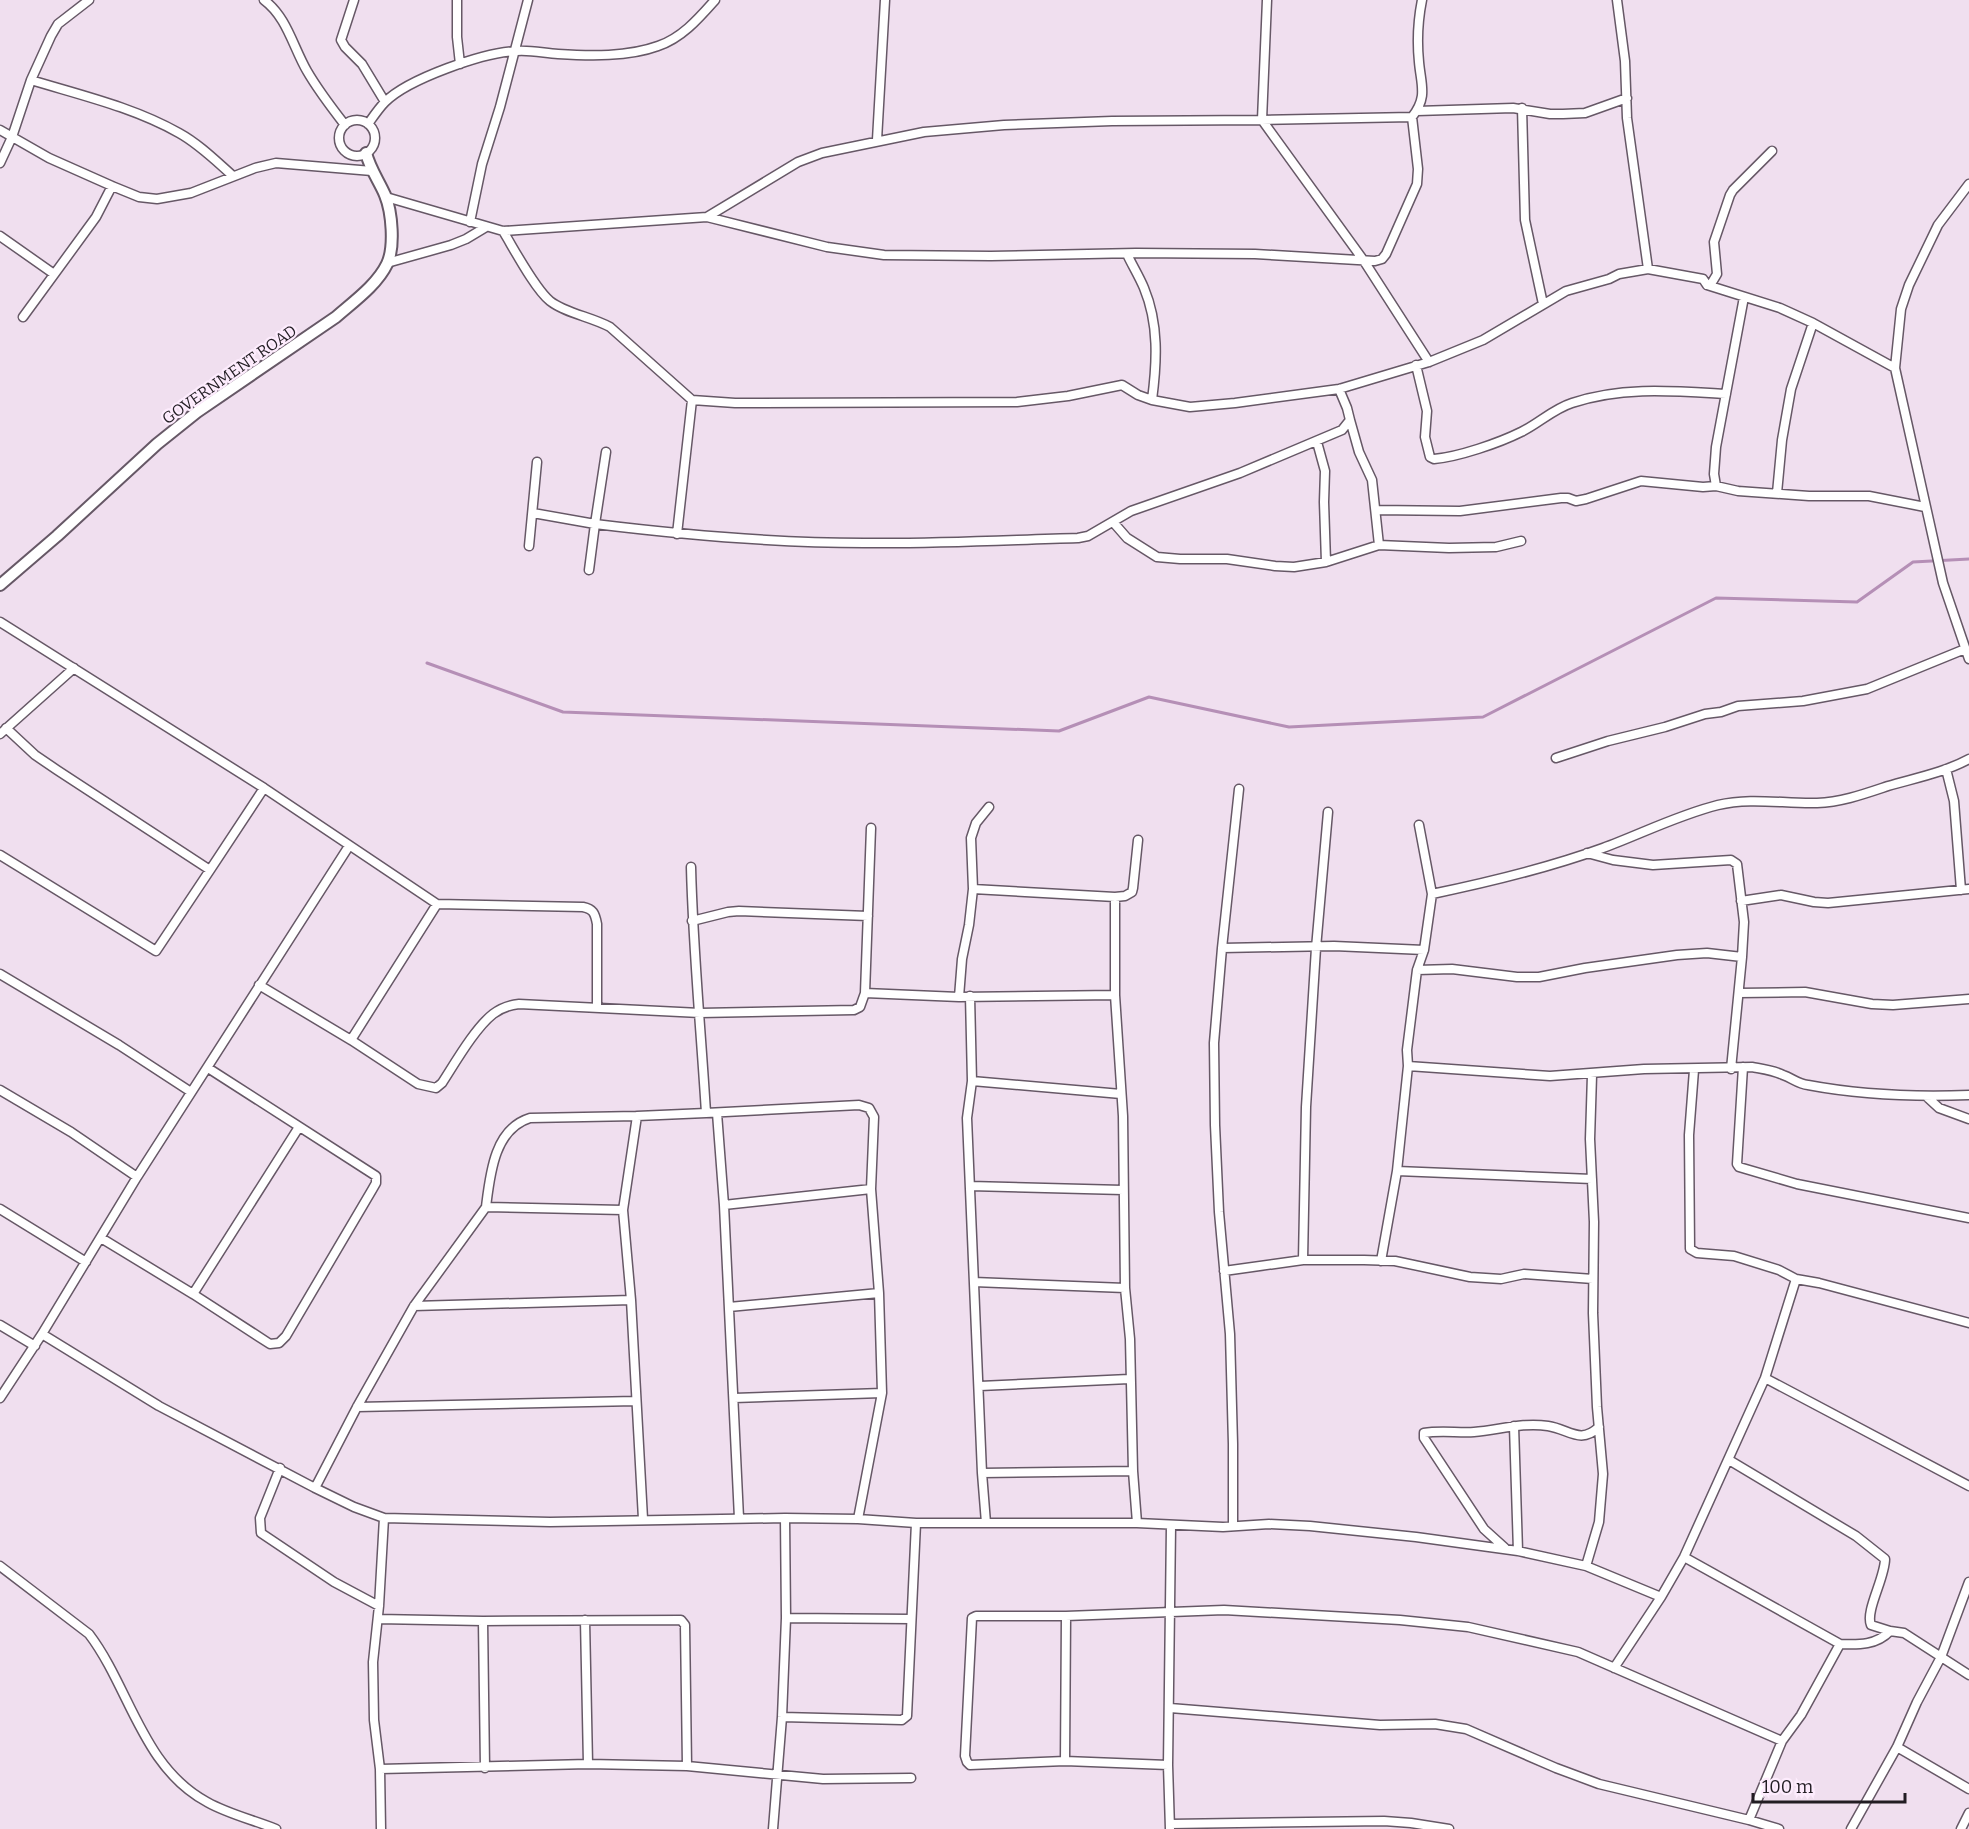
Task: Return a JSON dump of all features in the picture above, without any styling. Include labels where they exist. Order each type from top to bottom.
[{"type":"street","points":[[0,163],[12,138],[31,80],[58,24],[89,0]]},
{"type":"street","points":[[264,0],[282,18],[320,94],[345,125]]},
{"type":"street","points":[[354,0],[342,31],[341,40],[362,64],[385,102]]},
{"type":"street","points":[[457,0],[460,64]]},
{"type":"street","points":[[368,124],[385,102],[402,90],[422,79],[460,64],[516,51],[598,55],[635,52],[659,46],[679,36],[715,0]]},
{"type":"street","points":[[878,140],[885,0]]},
{"type":"street","points":[[1267,0],[1262,120],[1364,261],[1429,362]]},
{"type":"street","points":[[386,196],[503,231],[707,217],[827,247],[884,255],[1256,254],[1375,261],[1382,259],[1386,254],[1417,184],[1414,114],[1422,102],[1423,92],[1419,63],[1419,18],[1422,0]]},
{"type":"street","points":[[1617,0],[1627,117],[1648,269]]},
{"type":"street","points":[[470,222],[482,164],[501,107],[530,1]]},
{"type":"street","points":[[31,80],[109,103],[179,133],[233,176]]},
{"type":"street","points":[[707,217],[798,162],[822,153],[924,132],[1004,125],[1112,121],[1262,120],[1522,108],[1550,114],[1585,113],[1627,98]]},
{"type":"street","points":[[1522,108],[1525,220],[1543,304]]},
{"type":"street","points":[[356,120],[368,124],[375,139],[372,147],[366,153],[354,156],[343,149],[339,136],[345,125],[356,120]]},
{"type":"street","points":[[0,130],[50,158],[112,186],[140,197],[157,199],[190,193],[233,176],[276,163],[372,171]]},
{"type":"street","points":[[1707,285],[1712,284],[1717,274],[1714,242],[1730,195],[1772,151]]},
{"type":"street","points":[[366,153],[372,171],[386,196],[391,231],[387,263],[451,245],[486,227]]},
{"type":"street","points":[[1969,184],[1938,225],[1909,285],[1901,309],[1895,368],[1943,583],[1969,659]]},
{"type":"street","points":[[23,317],[96,217],[112,186]]},
{"type":"street","points":[[503,231],[542,293],[551,302],[610,327],[692,400],[735,403],[1017,402],[1068,396],[1122,385],[1152,400],[1190,406],[1235,403],[1339,389],[1429,362],[1491,337],[1566,291],[1609,279],[1618,274],[1648,269],[1703,279],[1707,285],[1780,308],[1813,323],[1895,368]]},
{"type":"street","points":[[0,236],[54,274]]},
{"type":"street","points":[[1127,254],[1144,288],[1156,338],[1152,400]]},
{"type":"street","name":"GOVERNMENT ROAD","points":[[0,585],[157,444],[197,412],[336,317],[376,279],[387,263]]},
{"type":"street","points":[[1716,486],[1714,474],[1716,447],[1744,297]]},
{"type":"street","points":[[1777,493],[1782,440],[1791,389],[1813,323]]},
{"type":"street","points":[[1416,365],[1427,411],[1425,437],[1430,457],[1434,459],[1459,455],[1520,433],[1563,406],[1604,394],[1656,390],[1726,394]]},
{"type":"street","points":[[1339,389],[1347,408],[1354,438],[1372,480],[1378,545]]},
{"type":"street","points":[[677,534],[692,400]]},
{"type":"street","points":[[533,513],[595,524],[742,539],[864,543],[1054,539],[1088,536],[1138,508],[1317,442],[1342,430],[1350,420]]},
{"type":"street","points":[[1317,442],[1325,471],[1326,562]]},
{"type":"street","points":[[589,570],[606,452]]},
{"type":"street","points":[[529,546],[537,462]]},
{"type":"street","points":[[1376,510],[1460,511],[1561,498],[1576,501],[1602,495],[1641,481],[1809,496],[1869,496],[1925,507]]},
{"type":"street","points":[[1113,522],[1127,538],[1157,557],[1180,560],[1227,559],[1284,567],[1326,562],[1378,545],[1496,547],[1521,541]]},
{"type":"street","points":[[0,622],[264,788],[437,904],[591,909],[595,914],[597,924],[597,1007]]},
{"type":"street","points":[[1556,758],[1608,741],[1738,706],[1803,701],[1867,689],[1965,649]]},
{"type":"street","points":[[74,668],[3,731],[57,770],[210,870]]},
{"type":"street","points":[[1432,894],[1470,886],[1586,853],[1718,805],[1762,801],[1818,803],[1841,800],[1947,769],[1969,759]]},
{"type":"street","points":[[1741,901],[1781,895],[1828,903],[1965,889],[1954,801],[1947,769]]},
{"type":"street","points":[[0,855],[156,951],[264,788]]},
{"type":"street","points":[[1233,1526],[1230,1356],[1215,1125],[1214,1042],[1239,789]]},
{"type":"street","points":[[959,996],[962,959],[974,889],[971,838],[976,823],[989,807]]},
{"type":"street","points":[[1303,1260],[1306,1107],[1316,948],[1328,813]]},
{"type":"street","points":[[1382,1261],[1397,1171],[1408,1066],[1407,1050],[1417,970],[1424,950],[1432,894],[1419,825]]},
{"type":"street","points":[[259,985],[351,1040],[418,1084],[436,1088],[442,1083],[485,1021],[500,1009],[519,1004],[700,1013],[854,1010],[860,1007],[865,993],[871,828]]},
{"type":"street","points":[[974,889],[1125,896],[1132,892],[1138,840]]},
{"type":"street","points":[[0,1398],[35,1346],[136,1177],[349,846]]},
{"type":"street","points":[[1586,853],[1613,860],[1653,865],[1734,860],[1737,864],[1744,921],[1731,1069]]},
{"type":"street","points":[[691,867],[692,921],[706,1113]]},
{"type":"street","points":[[1115,897],[1115,995],[1123,1116],[1125,1288],[1130,1339],[1132,1471],[1137,1523]]},
{"type":"street","points":[[351,1040],[437,904]]},
{"type":"street","points":[[692,921],[739,911],[867,916]]},
{"type":"street","points":[[1222,948],[1334,946],[1424,950]]},
{"type":"street","points":[[1417,970],[1452,969],[1517,978],[1539,977],[1677,955],[1707,953],[1742,957]]},
{"type":"street","points":[[0,974],[119,1045],[191,1092]]},
{"type":"street","points":[[1739,993],[1805,992],[1872,1004],[1893,1005],[1969,999]]},
{"type":"street","points":[[865,993],[959,996],[1115,995]]},
{"type":"street","points":[[970,996],[972,1081],[967,1118],[986,1523]]},
{"type":"street","points":[[1408,1066],[1526,1076],[1592,1075],[1644,1069],[1694,1070],[1743,1067],[1768,1069],[1798,1083],[1817,1087],[1890,1095],[1969,1095]]},
{"type":"street","points":[[1743,1067],[1737,1164],[1739,1167],[1797,1184],[1969,1218]]},
{"type":"street","points":[[101,1238],[270,1344],[279,1343],[286,1336],[376,1183],[376,1176],[207,1068]]},
{"type":"street","points":[[1694,1070],[1689,1135],[1690,1249],[1697,1253],[1734,1256],[1779,1270],[1796,1279],[1969,1323]]},
{"type":"street","points":[[1586,1566],[1599,1522],[1603,1474],[1593,1313],[1594,1222],[1590,1139],[1592,1075]]},
{"type":"street","points":[[972,1081],[1121,1094]]},
{"type":"street","points":[[0,1090],[70,1132],[136,1177]]},
{"type":"street","points":[[1926,1096],[1939,1108],[1969,1119]]},
{"type":"street","points":[[315,1488],[357,1407],[414,1306],[486,1207],[490,1173],[496,1154],[506,1134],[520,1121],[530,1118],[717,1113],[859,1105],[869,1108],[874,1117],[871,1189],[879,1293],[882,1394],[858,1519]]},
{"type":"street","points":[[717,1113],[724,1205],[739,1518]]},
{"type":"street","points":[[637,1116],[623,1210],[631,1300],[643,1519]]},
{"type":"street","points":[[193,1294],[299,1126]]},
{"type":"street","points":[[1397,1171],[1592,1179]]},
{"type":"street","points":[[970,1186],[1123,1190]]},
{"type":"street","points":[[724,1205],[871,1189]]},
{"type":"street","points":[[486,1207],[623,1210]]},
{"type":"street","points":[[0,1209],[86,1262]]},
{"type":"street","points":[[1224,1271],[1303,1260],[1395,1261],[1470,1277],[1501,1279],[1524,1274],[1593,1279]]},
{"type":"street","points":[[1614,1668],[1661,1597],[1684,1557],[1765,1378],[1796,1279]]},
{"type":"street","points":[[974,1282],[1125,1288]]},
{"type":"street","points":[[729,1307],[879,1293]]},
{"type":"street","points":[[414,1306],[631,1300]]},
{"type":"street","points":[[0,1325],[35,1346]]},
{"type":"street","points":[[42,1334],[159,1406],[315,1488],[354,1507],[384,1518],[550,1522],[785,1518],[916,1523],[1310,1526],[1518,1551],[1586,1566],[1661,1597]]},
{"type":"street","points":[[1765,1378],[1969,1486]]},
{"type":"street","points":[[980,1386],[1130,1379]]},
{"type":"street","points":[[734,1398],[882,1394]]},
{"type":"street","points":[[357,1407],[635,1401]]},
{"type":"street","points":[[1505,1549],[1484,1529],[1423,1435],[1426,1432],[1474,1432],[1514,1426],[1547,1426],[1590,1436],[1599,1427]]},
{"type":"street","points":[[1514,1426],[1518,1551]]},
{"type":"street","points":[[1729,1460],[1856,1536],[1885,1559],[1885,1568],[1869,1617],[1871,1625],[1904,1633],[1969,1675]]},
{"type":"street","points":[[280,1468],[260,1518],[261,1533],[334,1581],[379,1606]]},
{"type":"street","points":[[982,1473],[1132,1471]]},
{"type":"street","points":[[381,1829],[380,1769],[374,1720],[373,1662],[384,1518]]},
{"type":"street","points":[[773,1829],[782,1717],[786,1618],[785,1518]]},
{"type":"street","points":[[782,1717],[906,1719],[908,1716],[916,1523]]},
{"type":"street","points":[[1172,1526],[1168,1765],[1170,1826],[1384,1821],[1449,1829]]},
{"type":"street","points":[[1684,1557],[1840,1644],[1882,1640],[1890,1631]]},
{"type":"street","points":[[0,1566],[89,1634],[99,1648],[143,1735],[162,1764],[177,1779],[208,1803],[276,1829]]},
{"type":"street","points":[[1851,1829],[1897,1747],[1941,1656],[1967,1594],[1969,1582]]},
{"type":"street","points":[[1168,1765],[1065,1761],[970,1765],[965,1756],[972,1618],[976,1616],[1066,1616],[1224,1610],[1400,1620],[1468,1627],[1578,1653],[1782,1741]]},
{"type":"street","points":[[1065,1761],[1066,1616]]},
{"type":"street","points":[[786,1618],[911,1619]]},
{"type":"street","points":[[378,1619],[483,1622],[681,1620],[685,1625],[687,1766]]},
{"type":"street","points":[[585,1620],[588,1764]]},
{"type":"street","points":[[483,1622],[485,1768]]},
{"type":"street","points":[[1749,1820],[1782,1741],[1801,1715],[1840,1644]]},
{"type":"street","points":[[1170,1708],[1380,1725],[1435,1724],[1466,1729],[1599,1784],[1779,1829]]},
{"type":"street","points":[[1897,1747],[1969,1789]]},
{"type":"street","points":[[380,1769],[588,1764],[687,1766],[823,1779],[911,1778]]},
{"type":"street","points":[[1961,1829],[1969,1813]]},
{"type":"waterway","points":[[427,663],[563,712],[1059,731],[1149,697],[1289,727],[1483,717],[1716,598],[1857,602],[1913,562],[1969,559]]}]
